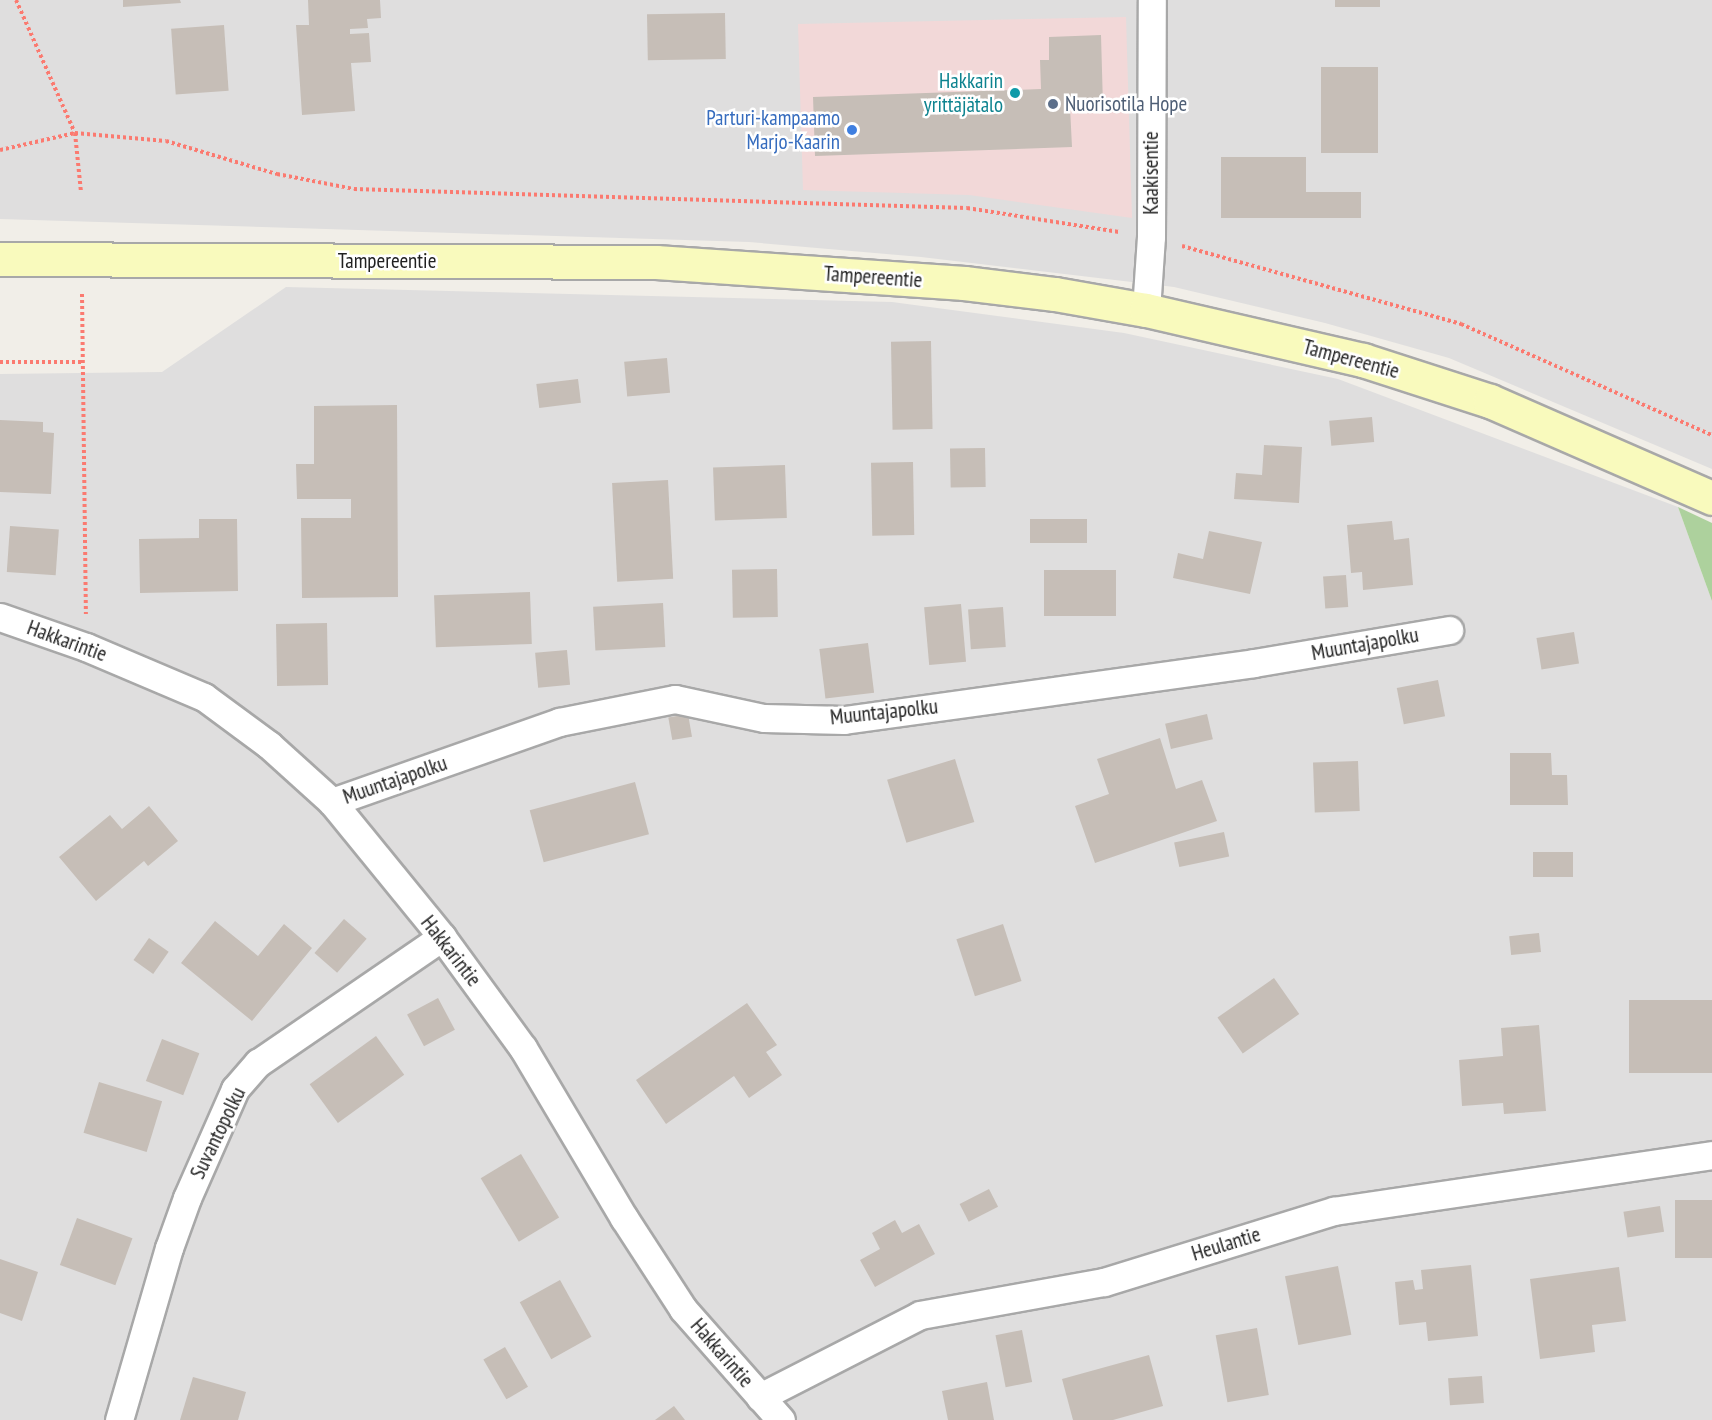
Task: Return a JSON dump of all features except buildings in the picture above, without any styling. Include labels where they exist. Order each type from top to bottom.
[{"type":"main road","name":"Tampereentie","points":[[0,259],[656,262],[963,283],[1055,294],[1146,310],[1363,360],[1490,401],[1712,498]]},
{"type":"street","name":"Kaakisentie","points":[[1146,310],[1151,237],[1152,0]]},
{"type":"street","name":"Hakkarintie","points":[[0,617],[86,647],[204,697],[269,745],[332,802],[442,937],[523,1048],[624,1218],[677,1299],[781,1420]]},
{"type":"street","name":"Muuntajapolku","points":[[332,802],[559,722],[675,699],[764,718],[844,720],[1254,663],[1449,630]]},
{"type":"street","name":"Suvantopolku","points":[[119,1420],[169,1248],[187,1198],[235,1089],[258,1063],[442,937]]},
{"type":"street","name":"Heulantie","points":[[760,1397],[920,1315],[1104,1282],[1334,1211],[1712,1155]]},
{"type":"path","points":[[16,0],[75,133],[81,192]]},
{"type":"path","points":[[0,150],[75,133],[166,141],[277,174],[354,189],[967,208],[1151,237],[1461,324],[1712,435]]},
{"type":"path","points":[[82,294],[86,647]]},
{"type":"path","points":[[0,362],[84,362]]},
{"type":"shaded area","points":[[0,0],[1712,0],[1712,469],[1449,358],[1325,323],[1174,287],[921,257],[749,242],[0,219]]},
{"type":"shaded area","points":[[1126,17],[1132,218],[969,195],[803,190],[798,24]]},
{"type":"shaded area","points":[[286,287],[892,302],[1124,333],[1338,379],[1678,507],[1712,601],[1712,1420],[0,1420],[0,374],[162,372]]},
{"type":"green space","points":[[1678,507],[1712,523],[1712,601]]},
{"type":"place","name":"Hakkarin yrittäjätalo","points":[[1015,93]]},
{"type":"place","name":"Nuorisotila Hope","points":[[1053,104]]},
{"type":"place","name":"Parturi-kampaamo Marjo-Kaarin","points":[[852,130]]}]
